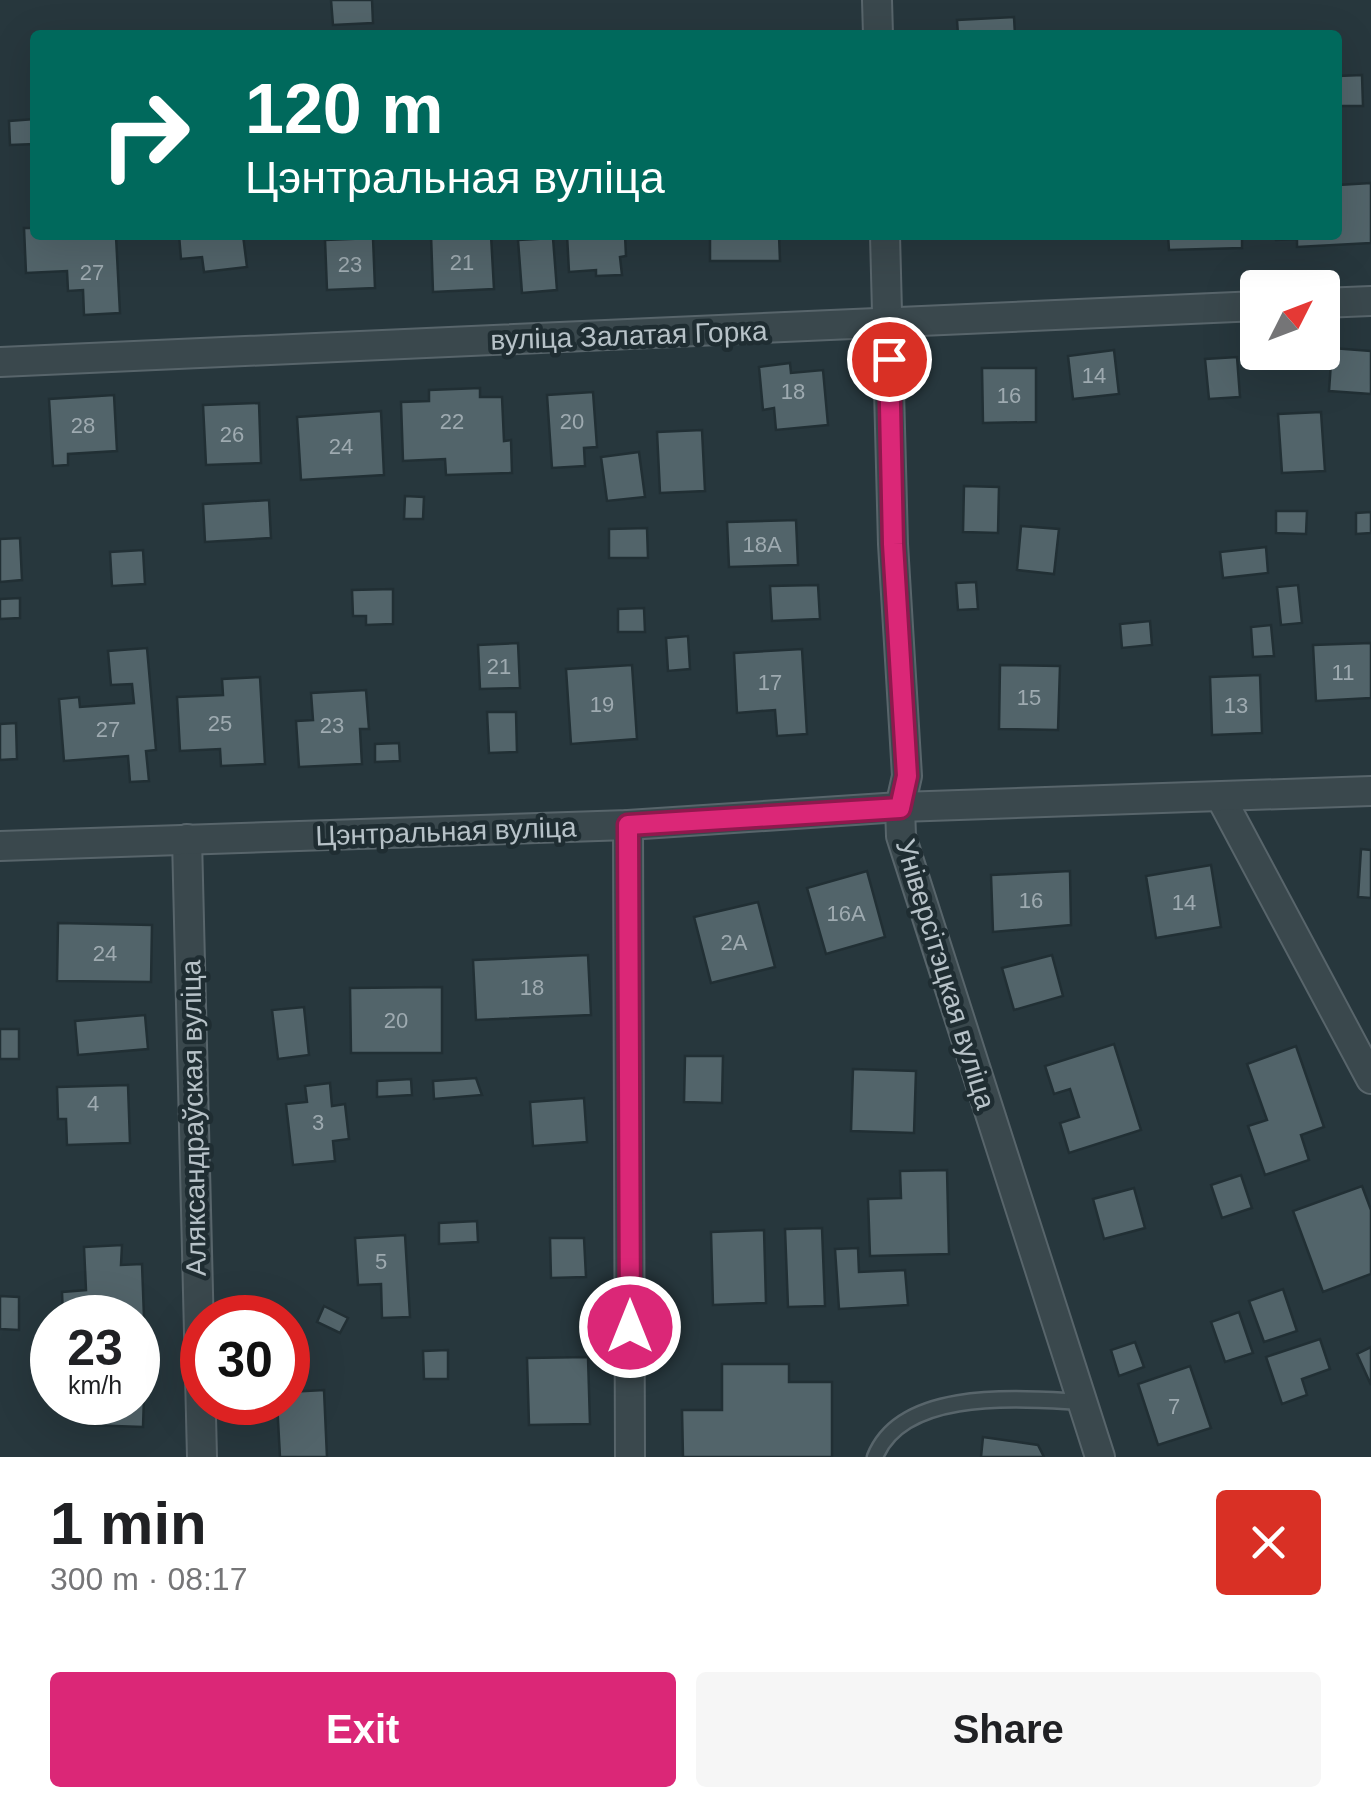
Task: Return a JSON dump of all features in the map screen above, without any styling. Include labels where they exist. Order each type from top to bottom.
[{"type":"street","points":[[876,0],[878,30]]},
{"type":"street","name":"Універсітэцкая вуліца","points":[[885,240],[893,544],[907,776],[900,808],[901,836],[1100,1457]]},
{"type":"street","points":[[1340,302],[1371,301]]},
{"type":"street","name":"вуліца Залатая Горка","points":[[0,362],[1240,307]]},
{"type":"street","name":"Цэнтральная вуліца","points":[[0,846],[628,825],[900,808],[1371,791]]},
{"type":"street","points":[[1221,798],[1371,1079]]},
{"type":"street","points":[[628,825],[630,1457]]},
{"type":"street","name":"Аляксандраўская вуліца","points":[[187,839],[202,1457]]},
{"type":"lane","points":[[875,1457],[890,1431],[914,1418],[969,1400],[1084,1402]]},
{"type":"building","points":[[331,0],[372,0],[373,23],[333,25]]},
{"type":"building","points":[[1014,17],[1015,30],[958,30],[957,20]]},
{"type":"building","points":[[1362,75],[1363,106],[1342,106],[1342,76]]},
{"type":"building","points":[[30,119],[30,144],[10,145],[9,121]]},
{"type":"building","points":[[1371,183],[1371,243],[1297,247],[1297,240],[1342,240],[1342,185]]},
{"type":"building","points":[[24,228],[30,228],[30,240],[116,240],[120,313],[84,315],[83,290],[68,291],[67,271],[26,273]]},
{"type":"building","points":[[179,240],[244,240],[247,267],[204,272],[202,257],[181,259]]},
{"type":"building","points":[[325,240],[373,240],[375,288],[327,290]]},
{"type":"building","points":[[431,240],[491,240],[494,289],[433,292]]},
{"type":"building","points":[[518,240],[553,240],[557,290],[522,293]]},
{"type":"building","points":[[567,240],[625,240],[626,256],[620,257],[622,275],[596,276],[596,270],[569,272]]},
{"type":"building","points":[[710,240],[779,240],[780,261],[710,261]]},
{"type":"building","points":[[1168,240],[1242,240],[1242,248],[1169,250]]},
{"type":"building","points":[[1340,349],[1371,351],[1371,394],[1329,391],[1330,370],[1340,370]]},
{"type":"building","points":[[1114,350],[1119,394],[1073,399],[1068,356]]},
{"type":"building","points":[[1237,357],[1240,397],[1209,399],[1205,359]]},
{"type":"building","points":[[790,363],[791,373],[823,370],[828,425],[776,430],[774,408],[763,410],[759,367]]},
{"type":"building","points":[[982,368],[1036,368],[1036,422],[983,423]]},
{"type":"building","points":[[480,388],[480,397],[502,397],[504,441],[511,440],[512,473],[446,475],[445,459],[403,461],[401,402],[429,401],[429,390]]},
{"type":"building","points":[[593,392],[597,447],[584,448],[585,466],[552,468],[547,395]]},
{"type":"building","points":[[114,395],[117,451],[68,454],[68,465],[53,466],[49,399]]},
{"type":"building","points":[[259,403],[261,463],[206,465],[203,405]]},
{"type":"building","points":[[381,411],[384,475],[301,480],[297,417]]},
{"type":"building","points":[[1321,412],[1325,471],[1282,473],[1278,414]]},
{"type":"building","points":[[702,430],[705,491],[660,493],[657,432]]},
{"type":"building","points":[[639,452],[645,497],[607,501],[601,457]]},
{"type":"building","points":[[964,486],[999,487],[998,533],[963,532]]},
{"type":"building","points":[[405,496],[424,497],[423,519],[404,519]]},
{"type":"building","points":[[269,500],[271,538],[205,542],[203,504]]},
{"type":"building","points":[[1276,511],[1307,511],[1306,534],[1276,533]]},
{"type":"building","points":[[1371,512],[1371,533],[1356,534],[1356,513]]},
{"type":"building","points":[[796,520],[798,565],[729,567],[727,522]]},
{"type":"building","points":[[1021,526],[1059,529],[1054,574],[1017,570]]},
{"type":"building","points":[[647,528],[648,558],[609,558],[609,529]]},
{"type":"building","points":[[20,538],[22,580],[0,582],[0,539]]},
{"type":"building","points":[[1266,547],[1268,573],[1223,578],[1220,552]]},
{"type":"building","points":[[143,550],[145,584],[112,586],[110,552]]},
{"type":"building","points":[[976,582],[978,609],[958,610],[956,583]]},
{"type":"building","points":[[818,585],[820,619],[772,621],[770,586]]},
{"type":"building","points":[[1298,585],[1302,623],[1281,625],[1277,587]]},
{"type":"building","points":[[393,589],[393,624],[366,625],[366,616],[353,616],[352,590]]},
{"type":"building","points":[[20,598],[20,618],[0,619],[0,599]]},
{"type":"building","points":[[644,608],[645,632],[618,632],[618,609]]},
{"type":"building","points":[[1150,621],[1152,645],[1122,648],[1120,624]]},
{"type":"building","points":[[1271,625],[1274,656],[1253,657],[1251,627]]},
{"type":"building","points":[[688,636],[690,669],[668,671],[666,638]]},
{"type":"building","points":[[518,643],[520,688],[480,689],[478,645]]},
{"type":"building","points":[[1371,643],[1371,698],[1316,701],[1313,645]]},
{"type":"building","points":[[147,648],[156,750],[146,751],[149,781],[130,782],[128,756],[64,761],[59,699],[79,697],[80,707],[134,703],[132,684],[111,685],[108,651]]},
{"type":"building","points":[[802,649],[807,734],[777,736],[775,710],[737,713],[734,653]]},
{"type":"building","points":[[632,665],[637,739],[571,744],[566,669]]},
{"type":"building","points":[[1000,665],[1060,666],[1058,730],[999,729]]},
{"type":"building","points":[[1260,675],[1262,733],[1212,735],[1210,677]]},
{"type":"building","points":[[260,677],[265,764],[221,766],[220,749],[180,751],[177,697],[223,695],[222,679]]},
{"type":"building","points":[[366,690],[369,729],[360,729],[362,764],[299,767],[296,721],[313,720],[311,693]]},
{"type":"building","points":[[487,712],[516,712],[517,752],[489,753]]},
{"type":"building","points":[[16,723],[17,759],[0,760],[0,724]]},
{"type":"building","points":[[399,743],[400,761],[375,762],[375,744]]},
{"type":"building","points":[[1361,849],[1371,850],[1371,898],[1358,897]]},
{"type":"building","points":[[1211,865],[1221,927],[1156,938],[1146,876]]},
{"type":"building","points":[[867,871],[885,937],[826,954],[807,888]]},
{"type":"building","points":[[1070,871],[1071,925],[993,932],[991,875]]},
{"type":"building","points":[[758,902],[775,967],[711,983],[694,917]]},
{"type":"building","points":[[58,923],[152,925],[151,982],[57,981]]},
{"type":"building","points":[[588,955],[591,1015],[476,1020],[473,960]]},
{"type":"building","points":[[1052,955],[1063,996],[1014,1010],[1002,968]]},
{"type":"building","points":[[442,987],[442,1053],[351,1053],[350,988]]},
{"type":"building","points":[[304,1007],[309,1055],[278,1059],[272,1010]]},
{"type":"building","points":[[145,1015],[148,1049],[78,1055],[75,1021]]},
{"type":"building","points":[[0,1029],[19,1029],[19,1059],[0,1059]]},
{"type":"building","points":[[1114,1044],[1141,1130],[1069,1153],[1060,1123],[1079,1117],[1070,1089],[1054,1094],[1045,1066]]},
{"type":"building","points":[[1296,1046],[1324,1127],[1301,1135],[1309,1160],[1265,1175],[1248,1126],[1267,1120],[1247,1064]]},
{"type":"building","points":[[685,1056],[723,1056],[722,1103],[684,1102]]},
{"type":"building","points":[[853,1069],[916,1071],[914,1133],[851,1131]]},
{"type":"building","points":[[476,1078],[482,1095],[434,1099],[433,1081]]},
{"type":"building","points":[[411,1079],[412,1095],[377,1097],[377,1081]]},
{"type":"building","points":[[330,1083],[332,1106],[345,1104],[349,1139],[333,1141],[335,1161],[293,1165],[286,1104],[307,1102],[305,1086]]},
{"type":"building","points":[[128,1085],[130,1143],[67,1145],[66,1119],[58,1119],[57,1087]]},
{"type":"building","points":[[584,1098],[587,1142],[533,1146],[530,1102]]},
{"type":"building","points":[[947,1170],[949,1254],[870,1256],[868,1199],[901,1198],[900,1171]]},
{"type":"building","points":[[1241,1175],[1252,1208],[1222,1218],[1211,1185]]},
{"type":"building","points":[[1362,1186],[1371,1210],[1371,1274],[1323,1292],[1293,1211]]},
{"type":"building","points":[[1134,1188],[1145,1228],[1104,1239],[1093,1199]]},
{"type":"building","points":[[477,1221],[478,1242],[439,1244],[439,1223]]},
{"type":"building","points":[[822,1228],[825,1306],[788,1307],[785,1229]]},
{"type":"building","points":[[764,1230],[766,1303],[713,1305],[711,1232]]},
{"type":"building","points":[[405,1235],[410,1317],[382,1318],[381,1284],[358,1285],[355,1238]]},
{"type":"building","points":[[550,1238],[584,1238],[586,1277],[551,1278]]},
{"type":"building","points":[[122,1245],[121,1265],[142,1264],[143,1295],[62,1295],[86,1290],[84,1247]]},
{"type":"building","points":[[858,1248],[859,1272],[905,1270],[908,1305],[839,1309],[835,1249]]},
{"type":"building","points":[[1283,1289],[1297,1331],[1264,1342],[1249,1301]]},
{"type":"building","points":[[0,1296],[19,1297],[19,1330],[0,1329]]},
{"type":"building","points":[[324,1306],[348,1318],[340,1333],[317,1322]]},
{"type":"building","points":[[1239,1312],[1253,1353],[1225,1362],[1211,1322]]},
{"type":"building","points":[[1320,1339],[1330,1369],[1302,1379],[1307,1395],[1282,1404],[1266,1357]]},
{"type":"building","points":[[1135,1342],[1144,1367],[1119,1376],[1111,1350]]},
{"type":"building","points":[[1371,1347],[1371,1385],[1357,1354]]},
{"type":"building","points":[[448,1350],[448,1379],[424,1379],[423,1351]]},
{"type":"building","points":[[588,1357],[590,1424],[529,1425],[527,1358]]},
{"type":"building","points":[[722,1364],[789,1364],[789,1382],[832,1382],[832,1457],[683,1457],[682,1410],[722,1410]]},
{"type":"building","points":[[1190,1366],[1211,1428],[1158,1445],[1138,1384]]},
{"type":"building","points":[[324,1390],[327,1457],[280,1457],[278,1425],[310,1425],[310,1391]]},
{"type":"building","points":[[983,1437],[1038,1445],[1044,1457],[981,1457]]},
{"type":"route","points":[[630,1327],[628,825],[900,808],[907,776],[893,544],[889,359]]}]
